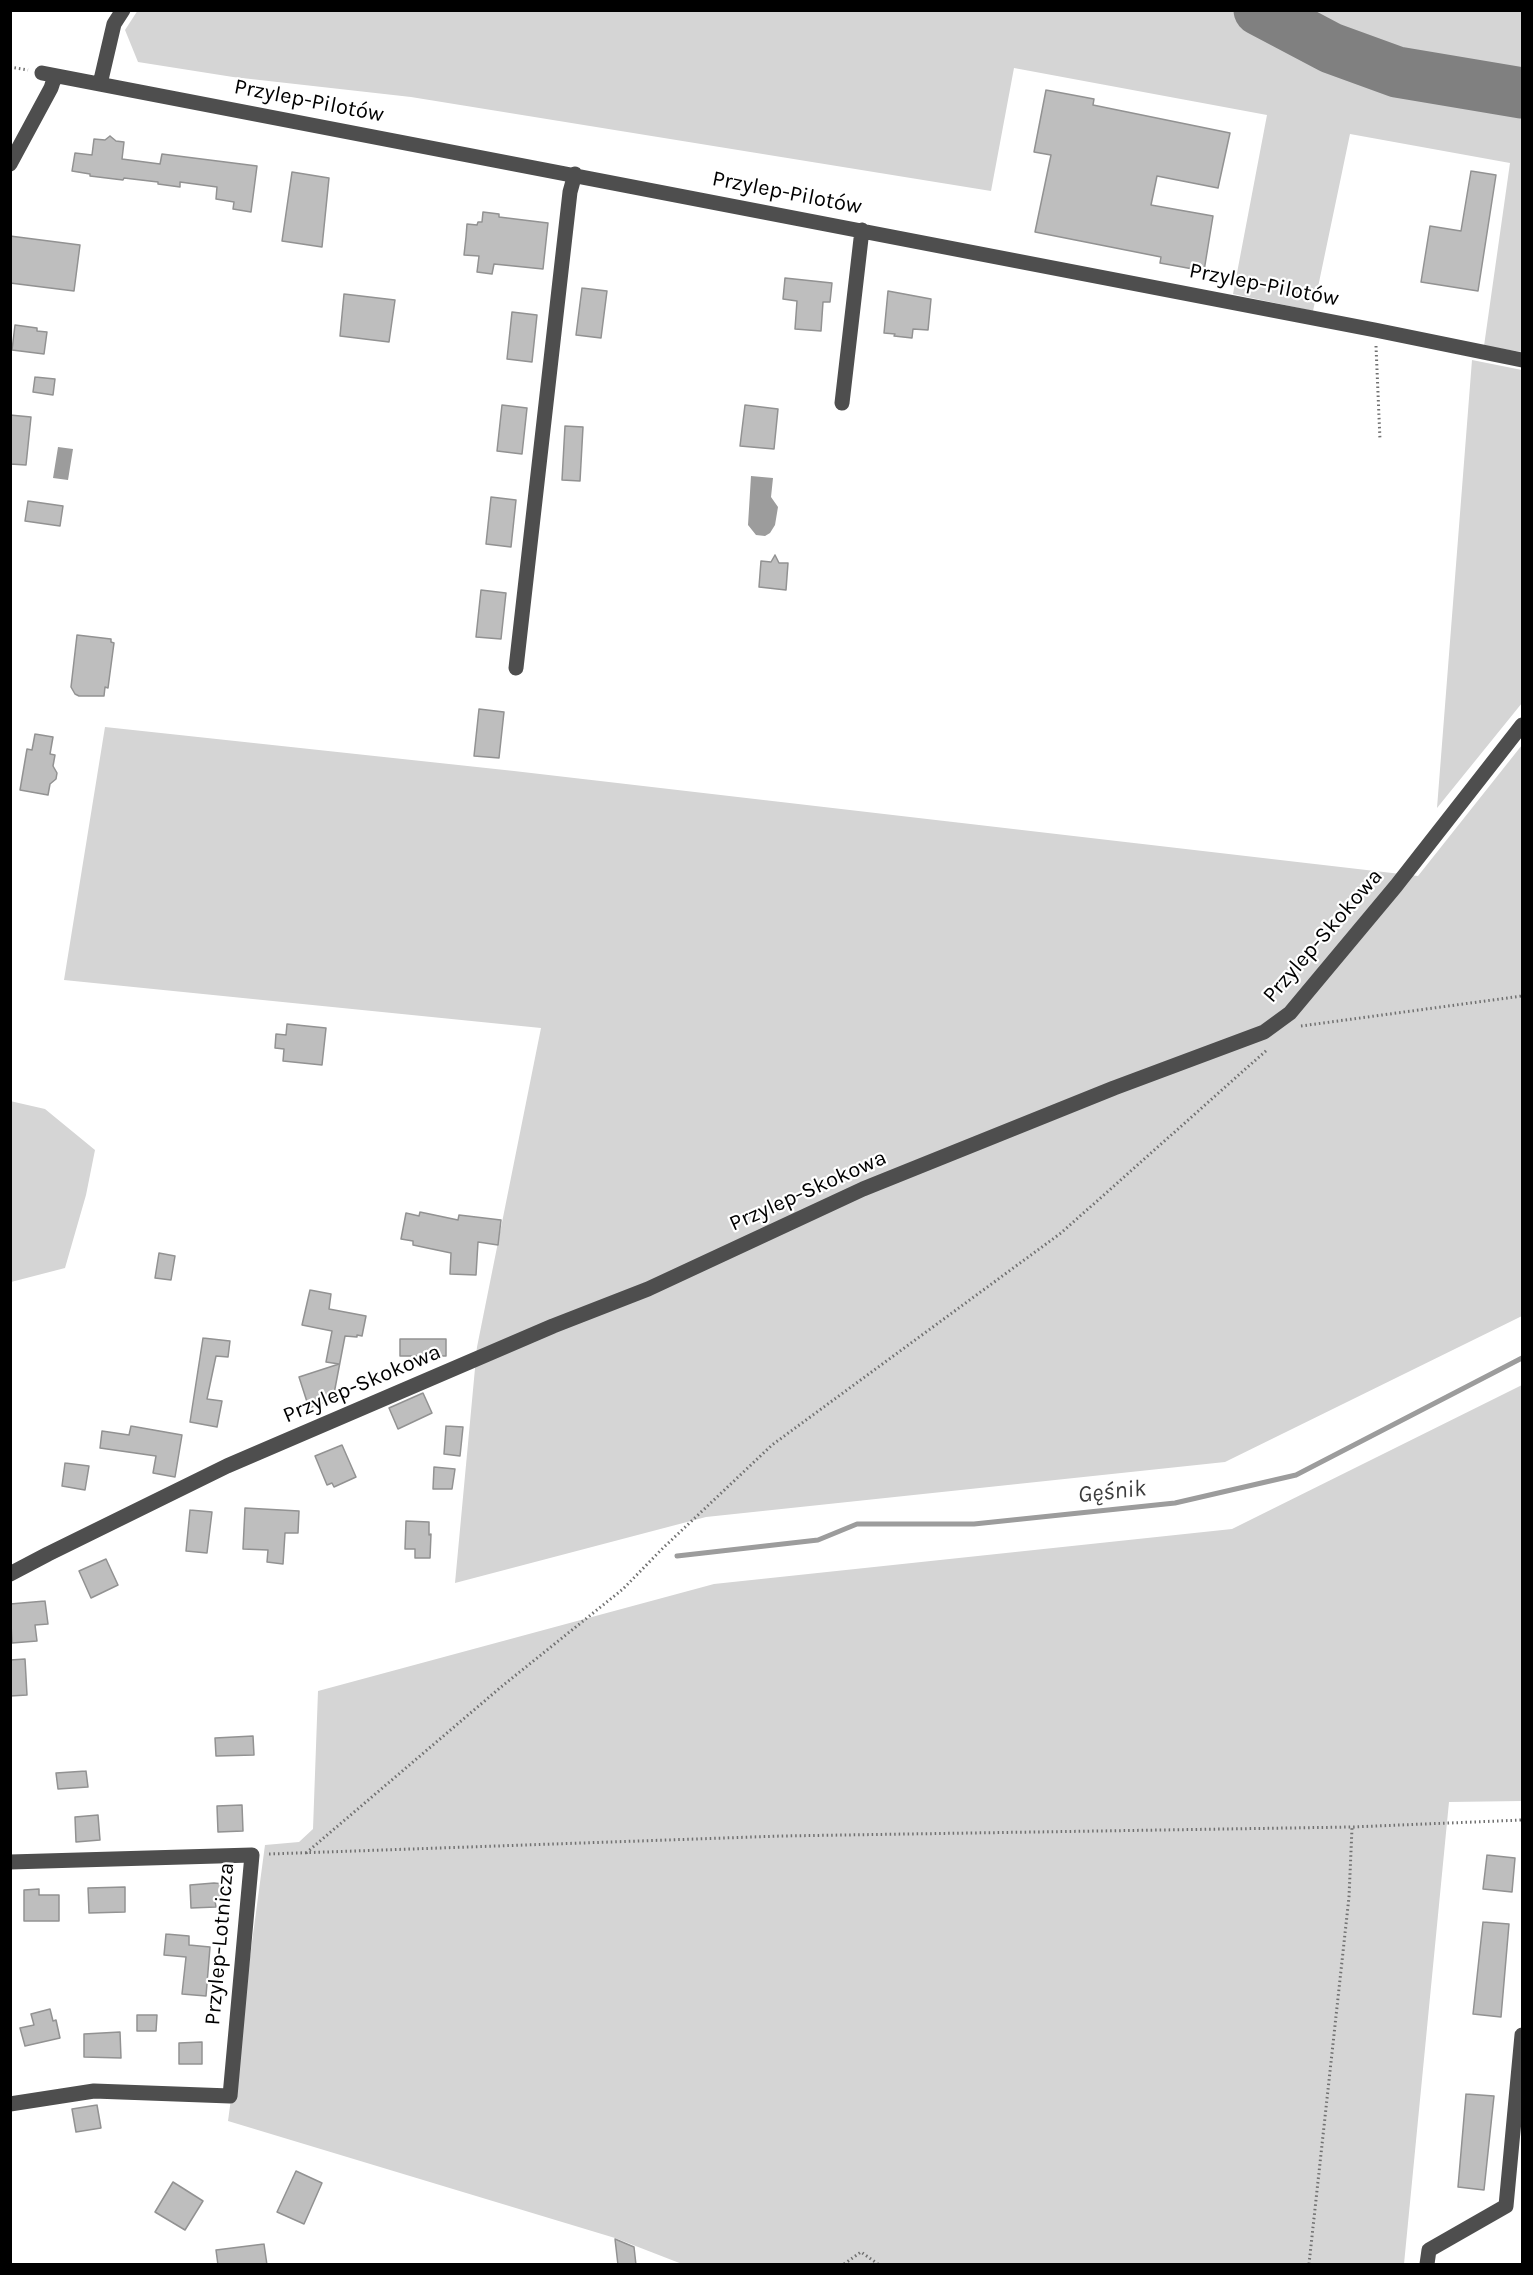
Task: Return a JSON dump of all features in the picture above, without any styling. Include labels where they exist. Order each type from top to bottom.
[{"type":"street","points":[[100,84],[114,24],[123,10]]},
{"type":"street","name":"Przylep-Pilotów","points":[[10,164],[51,88],[49,74],[575,174],[1522,360]]},
{"type":"street","points":[[516,668],[570,192],[575,174]]},
{"type":"street","points":[[842,403],[861,230]]},
{"type":"street","name":"Przylep-Skokowa","points":[[10,1574],[227,1466],[553,1326],[648,1288],[863,1189],[1114,1088],[1264,1032],[1290,1013],[1396,886],[1522,725]]},
{"type":"street","name":"Przylep-Lotnicza","points":[[10,1862],[252,1854],[230,2096],[94,2091],[10,2104]]},
{"type":"street","points":[[1427,2265],[1429,2250],[1506,2206],[1522,2035]]},
{"type":"path","points":[[1375,330],[1380,440]]},
{"type":"path","points":[[1292,1028],[1522,996]]},
{"type":"path","points":[[306,1853],[501,1687],[623,1589],[772,1445],[1061,1233],[1275,1043]]},
{"type":"path","points":[[252,1854],[781,1836],[1352,1827],[1522,1820]]},
{"type":"path","points":[[1309,2265],[1349,1897],[1352,1827]]},
{"type":"path","points":[[844,2265],[861,2252],[878,2265]]},
{"type":"shaded area","points":[[138,10],[1522,11],[1522,352],[1484,346],[1510,163],[1350,134],[1313,311],[1233,294],[1267,115],[1014,68],[991,191],[411,97],[233,77],[138,62],[125,30]]},
{"type":"shaded area","points":[[1472,360],[1522,370],[1522,703],[1437,808]]},
{"type":"shaded area","points":[[58,447],[73,449],[68,480],[53,478]]},
{"type":"shaded area","points":[[751,476],[773,478],[771,497],[778,507],[775,525],[765,536],[756,535],[748,525]]},
{"type":"shaded area","points":[[105,727],[514,771],[1418,876],[1522,745],[1522,1316],[1225,1462],[706,1517],[455,1583],[477,1347],[541,1028],[64,980]]},
{"type":"shaded area","points":[[10,1101],[45,1109],[95,1150],[86,1195],[65,1268],[11,1282]]},
{"type":"shaded area","points":[[1522,1385],[1522,1801],[1449,1802],[1404,2264],[682,2264],[615,2238],[228,2121],[265,1845],[299,1842],[313,1829],[318,1691],[714,1584],[1232,1529]]},
{"type":"building","points":[[1046,90],[1094,99],[1093,105],[1230,133],[1218,188],[1157,176],[1151,205],[1213,216],[1204,271],[1160,263],[1161,257],[1035,232],[1051,155],[1034,152]]},
{"type":"building","points":[[110,136],[116,141],[124,142],[122,159],[160,164],[162,154],[257,166],[251,212],[233,209],[234,202],[216,199],[217,187],[180,182],[180,187],[158,184],[158,182],[90,176],[90,174],[72,171],[75,153],[92,155],[94,139],[105,140]]},
{"type":"building","points":[[1471,171],[1496,175],[1478,291],[1421,282],[1430,226],[1461,231]]},
{"type":"building","points":[[292,172],[329,178],[322,247],[282,241]]},
{"type":"building","points":[[483,212],[499,214],[499,217],[548,223],[543,269],[494,264],[492,274],[477,272],[479,256],[464,255],[467,224],[477,225],[478,222],[482,222]]},
{"type":"building","points":[[10,236],[80,245],[74,291],[10,283]]},
{"type":"building","points":[[785,278],[832,283],[830,302],[823,302],[821,331],[795,329],[797,301],[783,299]]},
{"type":"building","points":[[582,288],[607,291],[601,338],[576,335]]},
{"type":"building","points":[[888,291],[931,299],[928,330],[913,329],[912,338],[884,333]]},
{"type":"building","points":[[344,294],[395,300],[389,342],[340,336]]},
{"type":"building","points":[[512,312],[537,315],[532,362],[507,359]]},
{"type":"building","points":[[15,325],[47,332],[44,354],[12,350]]},
{"type":"building","points":[[35,377],[55,379],[53,395],[33,392]]},
{"type":"building","points":[[502,405],[527,408],[522,454],[497,451]]},
{"type":"building","points":[[745,405],[778,409],[774,449],[740,446]]},
{"type":"building","points":[[10,415],[31,417],[26,465],[10,464]]},
{"type":"building","points":[[565,426],[583,427],[580,481],[562,480]]},
{"type":"building","points":[[491,497],[516,500],[511,547],[486,544]]},
{"type":"building","points":[[28,501],[63,506],[60,526],[25,521]]},
{"type":"building","points":[[775,555],[779,563],[788,563],[786,590],[759,587],[761,561],[771,562]]},
{"type":"building","points":[[481,590],[506,593],[501,639],[476,637]]},
{"type":"building","points":[[77,635],[111,639],[114,643],[108,688],[105,687],[104,696],[79,696],[71,687]]},
{"type":"building","points":[[479,709],[504,712],[499,758],[474,756]]},
{"type":"building","points":[[35,734],[53,737],[50,754],[55,755],[53,766],[57,773],[56,779],[50,784],[48,795],[20,790],[27,749],[32,750]]},
{"type":"building","points":[[287,1024],[326,1028],[322,1065],[283,1061],[284,1049],[275,1048],[276,1034],[286,1035]]},
{"type":"building","points":[[420,1212],[458,1220],[459,1215],[501,1220],[498,1245],[478,1242],[476,1275],[450,1274],[451,1253],[413,1245],[413,1241],[401,1239],[406,1213],[419,1216]]},
{"type":"building","points":[[159,1253],[175,1256],[171,1280],[155,1278]]},
{"type":"building","points":[[310,1290],[331,1294],[329,1309],[366,1316],[362,1336],[345,1336],[333,1399],[309,1408],[299,1377],[339,1364],[326,1362],[332,1331],[302,1325]]},
{"type":"building","points":[[203,1338],[230,1341],[228,1357],[216,1356],[207,1399],[222,1401],[217,1427],[190,1422]]},
{"type":"building","points":[[400,1339],[446,1339],[446,1356],[400,1356]]},
{"type":"building","points":[[423,1393],[432,1413],[398,1429],[389,1408]]},
{"type":"building","points":[[131,1426],[182,1435],[175,1477],[153,1473],[156,1456],[100,1448],[102,1431],[129,1435]]},
{"type":"building","points":[[446,1426],[463,1427],[460,1456],[444,1454]]},
{"type":"building","points":[[342,1445],[356,1477],[334,1487],[332,1483],[327,1485],[315,1456]]},
{"type":"building","points":[[65,1463],[89,1466],[85,1490],[62,1486]]},
{"type":"building","points":[[434,1467],[455,1469],[452,1489],[433,1489]]},
{"type":"building","points":[[245,1508],[299,1511],[298,1533],[285,1533],[283,1564],[267,1562],[268,1550],[243,1549]]},
{"type":"building","points":[[190,1510],[212,1512],[207,1553],[186,1551]]},
{"type":"building","points":[[406,1521],[429,1522],[430,1558],[415,1558],[415,1549],[405,1549]]},
{"type":"building","points":[[106,1559],[118,1585],[91,1598],[79,1571]]},
{"type":"building","points":[[45,1601],[48,1624],[35,1625],[37,1641],[12,1643],[10,1604]]},
{"type":"building","points":[[25,1659],[27,1695],[10,1696],[10,1660]]},
{"type":"building","points":[[253,1736],[254,1755],[216,1756],[215,1738]]},
{"type":"building","points":[[86,1771],[88,1787],[58,1789],[56,1773]]},
{"type":"building","points":[[242,1805],[243,1831],[218,1832],[217,1806]]},
{"type":"building","points":[[98,1815],[100,1840],[76,1842],[75,1817]]},
{"type":"building","points":[[1487,1855],[1515,1858],[1512,1892],[1483,1889]]},
{"type":"building","points":[[224,1884],[225,1901],[215,1901],[216,1907],[191,1908],[190,1885]]},
{"type":"building","points":[[125,1887],[125,1912],[89,1913],[88,1888]]},
{"type":"building","points":[[39,1889],[39,1895],[59,1895],[59,1921],[24,1921],[24,1890]]},
{"type":"building","points":[[1483,1922],[1509,1924],[1501,2017],[1473,2014]]},
{"type":"building","points":[[166,1934],[189,1936],[189,1945],[210,1947],[206,1996],[182,1994],[186,1957],[164,1955]]},
{"type":"building","points":[[50,2009],[53,2021],[56,2020],[60,2038],[25,2046],[20,2028],[34,2025],[31,2014]]},
{"type":"building","points":[[137,2015],[157,2015],[156,2031],[137,2031]]},
{"type":"building","points":[[120,2032],[121,2058],[84,2057],[84,2034]]},
{"type":"building","points":[[202,2042],[202,2064],[179,2064],[179,2043]]},
{"type":"building","points":[[1466,2094],[1494,2096],[1484,2190],[1458,2187]]},
{"type":"building","points":[[97,2105],[101,2128],[76,2132],[72,2109]]},
{"type":"building","points":[[296,2171],[322,2183],[304,2224],[277,2212]]},
{"type":"building","points":[[173,2182],[203,2201],[185,2230],[155,2212]]},
{"type":"building","points":[[615,2239],[634,2247],[636,2265],[618,2265]]},
{"type":"building","points":[[264,2244],[267,2265],[218,2265],[216,2250]]},
{"type":"waterway","name":"Gęśnik","points":[[677,1556],[818,1540],[857,1524],[974,1524],[1175,1503],[1296,1475],[1522,1358]]},
{"type":"taxiway","points":[[1259,10],[1331,48],[1397,72],[1522,93]]}]
